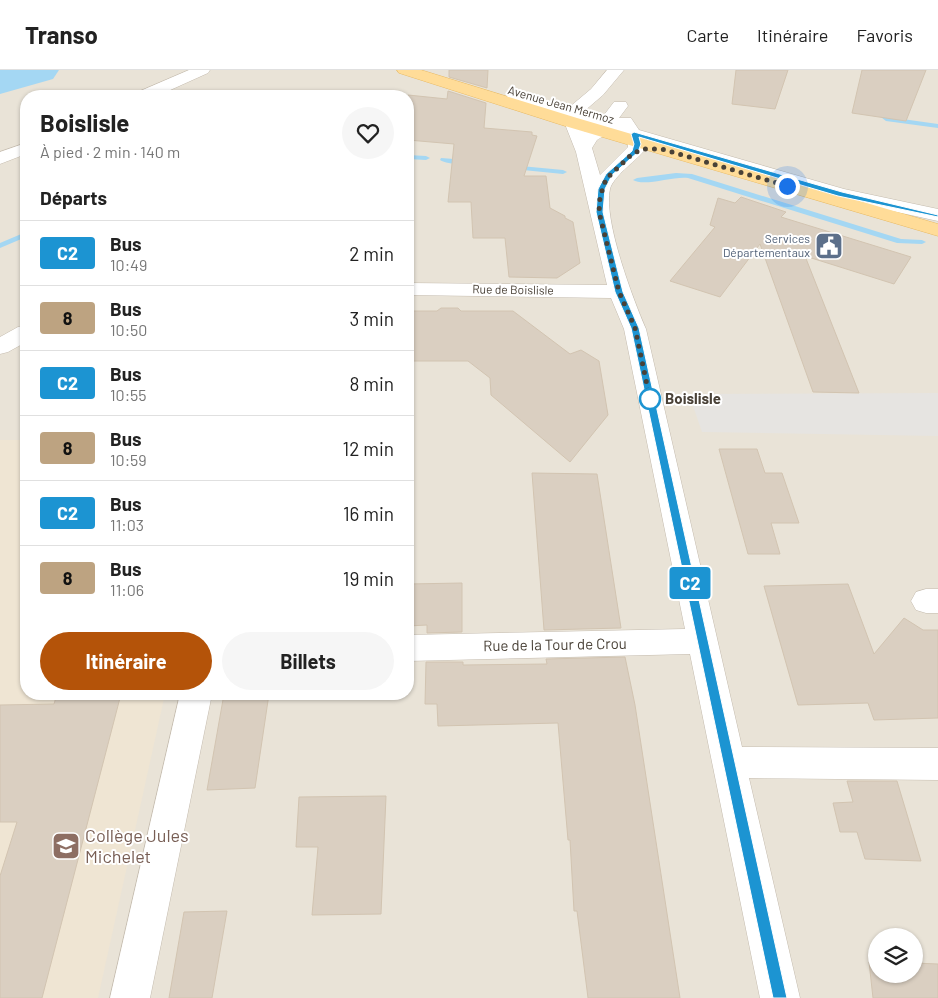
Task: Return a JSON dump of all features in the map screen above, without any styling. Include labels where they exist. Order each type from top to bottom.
[{"type":"main road","name":"Avenue Jean Mermoz","points":[[405,70],[623,129],[662,149],[938,230]]},
{"type":"main road","name":"Avenue Jean Mermoz","points":[[444,70],[573,116]]},
{"type":"street","points":[[157,90],[202,70]]},
{"type":"street","points":[[419,70],[573,116]]},
{"type":"street","points":[[573,116],[616,70]]},
{"type":"street","points":[[599,212],[601,189],[623,129],[623,70]]},
{"type":"street","points":[[573,116],[585,152],[619,292],[635,328],[780,998]]},
{"type":"street","points":[[585,152],[586,142],[623,129]]},
{"type":"street","name":"Avenue Jean Mermoz","points":[[623,129],[840,194],[938,214]]},
{"type":"street","points":[[0,159],[20,151]]},
{"type":"street","name":"Rue de Boislisle","points":[[414,289],[619,292]]},
{"type":"street","points":[[0,347],[20,335]]},
{"type":"street","name":"Rue de la Tour de Crou","points":[[414,648],[703,641]]},
{"type":"street","points":[[130,998],[195,700]]},
{"type":"street","points":[[729,762],[938,764]]},
{"type":"shaded area","points":[[0,70],[938,70],[938,998],[0,998]]},
{"type":"shaded area","points":[[938,393],[938,436],[702,432],[689,394]]},
{"type":"shaded area","name":"Collège Jules Michelet","points":[[0,440],[20,440],[20,700],[164,700],[98,998],[0,998]]},
{"type":"building","points":[[449,70],[488,70],[487,88],[449,77]]},
{"type":"building","points":[[736,70],[788,70],[775,109],[732,104]]},
{"type":"building","points":[[862,70],[926,70],[906,121],[852,113]]},
{"type":"building","points":[[448,91],[486,103],[484,128],[532,132],[532,135],[537,136],[524,176],[546,176],[550,208],[573,222],[580,263],[557,278],[509,277],[505,238],[473,238],[471,202],[448,202],[454,144],[414,141],[414,96],[447,99]]},
{"type":"building","points":[[741,197],[786,212],[781,217],[911,257],[894,284],[805,256],[859,393],[813,392],[760,244],[720,297],[670,281],[715,227],[710,225],[718,198],[735,203]]},
{"type":"building","points":[[441,308],[458,308],[461,311],[513,311],[570,354],[581,350],[599,361],[608,415],[570,462],[491,395],[490,378],[468,361],[414,361],[414,311],[437,311]]},
{"type":"building","points":[[719,449],[757,449],[765,473],[782,473],[799,523],[771,523],[780,554],[748,554]]},
{"type":"building","points":[[532,473],[597,474],[621,628],[544,630]]},
{"type":"building","points":[[462,583],[462,632],[427,633],[427,625],[414,626],[414,584]]},
{"type":"building","points":[[848,584],[874,654],[904,618],[923,630],[938,630],[938,718],[874,720],[868,703],[798,705],[764,586]]},
{"type":"building","points":[[625,657],[635,705],[680,998],[588,998],[577,911],[574,911],[570,840],[568,840],[558,723],[438,726],[437,704],[425,704],[426,662],[463,662],[463,665],[547,664],[546,659]]},
{"type":"building","points":[[55,700],[119,700],[42,998],[0,998],[0,876],[17,822],[0,822],[0,705],[54,704]]},
{"type":"building","points":[[223,700],[268,700],[255,788],[207,790]]},
{"type":"building","points":[[847,781],[897,781],[921,861],[865,859],[857,832],[840,832],[833,803],[853,802]]},
{"type":"building","points":[[386,796],[381,914],[312,915],[318,847],[296,847],[299,797]]},
{"type":"building","points":[[227,911],[212,998],[169,998],[184,912]]},
{"type":"building","points":[[923,963],[938,964],[938,998],[873,998],[871,983],[923,983]]},
{"type":"waterway","points":[[0,82],[39,70]]},
{"type":"waterway","points":[[881,105],[880,114],[886,119],[938,126]]},
{"type":"waterway","points":[[414,157],[426,158]]},
{"type":"waterway","points":[[444,160],[467,162]]},
{"type":"waterway","points":[[513,167],[563,172]]},
{"type":"waterway","points":[[637,180],[676,175],[689,176],[900,241],[922,242]]},
{"type":"waterway","points":[[0,246],[20,237]]},
{"type":"bus line","name":"C2","points":[[780,998],[635,328],[619,292],[599,212],[601,189],[613,170],[635,152],[638,144],[634,134],[840,194],[938,215]]},
{"type":"place","name":"Services Départementaux","points":[[829,246]]},
{"type":"place","name":"Boislisle","points":[[650,399]]},
{"type":"place","name":"Collège Jules Michelet","points":[[66,846]]},
{"type":"route","points":[[650,399],[635,328],[619,292],[599,212],[601,189],[606,179],[613,170],[635,152],[652,148],[662,149],[787,186]]}]
